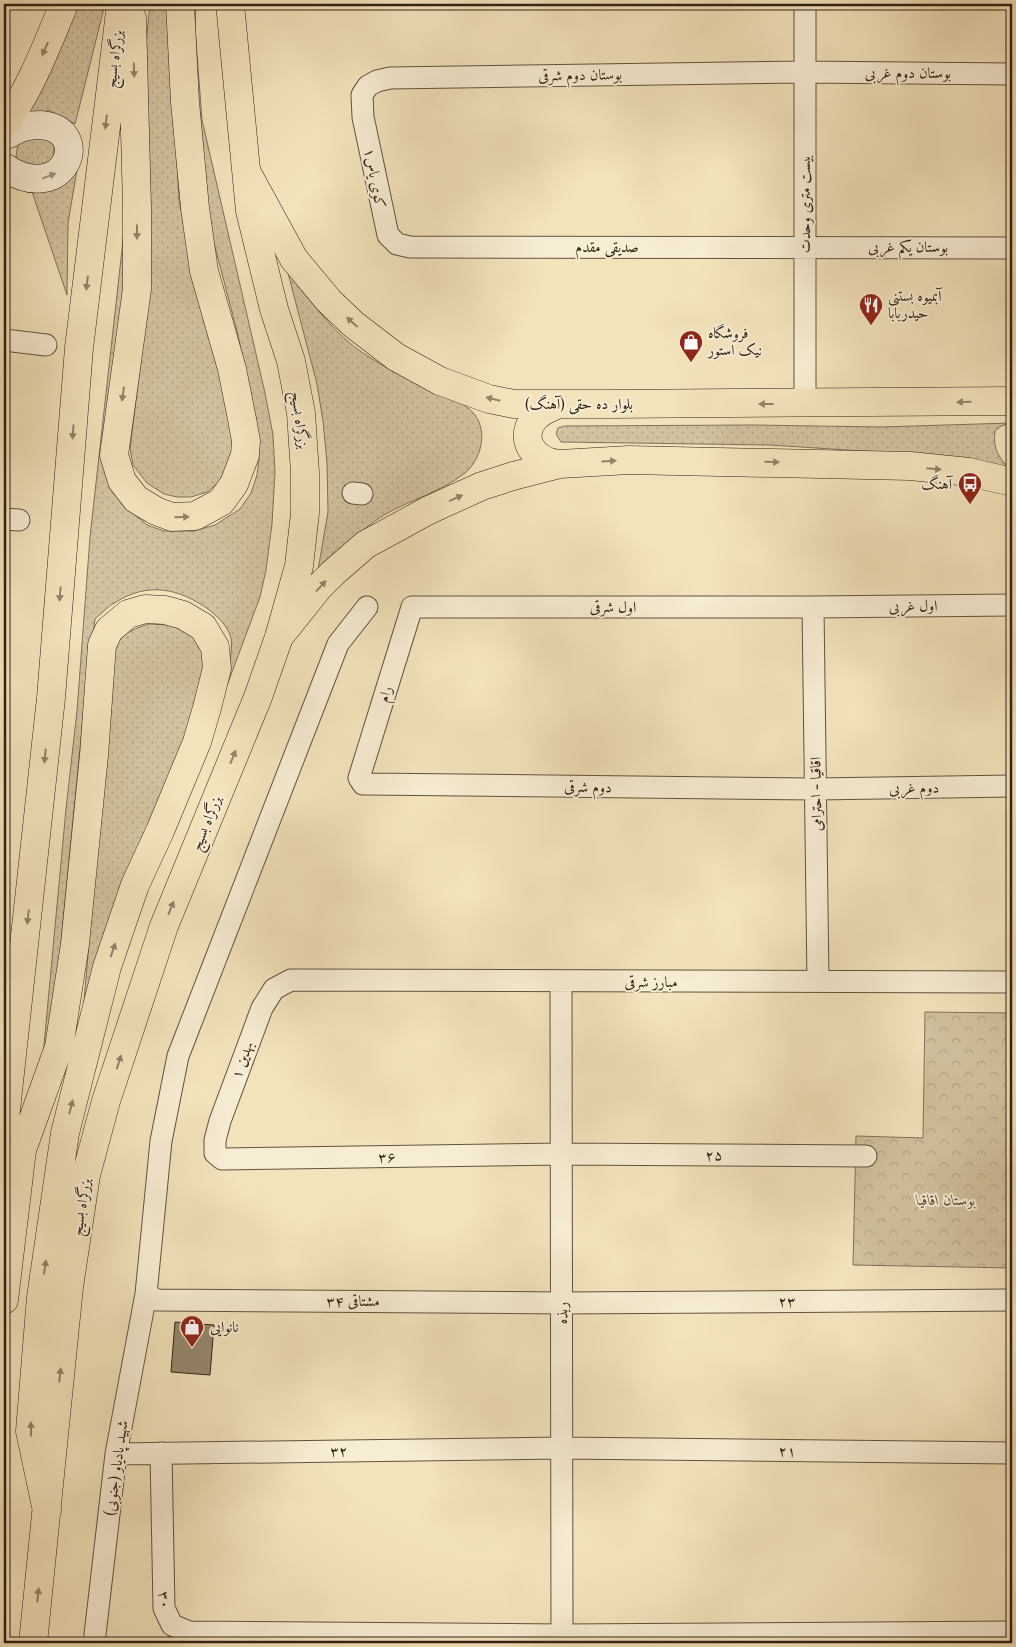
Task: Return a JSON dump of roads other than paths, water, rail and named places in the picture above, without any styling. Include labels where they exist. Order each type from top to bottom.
[{"type":"main road","points":[[4,124],[34,72],[64,4]]},
{"type":"main road","name":"بزرگراه بسیج","points":[[4,1128],[51,698],[79,348],[120,4]]},
{"type":"main road","points":[[131,4],[138,207],[137,289],[114,455],[122,481],[136,499],[156,511],[172,517],[195,516],[221,502],[234,484],[241,468],[245,455],[246,441],[232,369],[203,262],[195,208],[185,102],[180,4]]},
{"type":"main road","name":"بزرگراه بسیج","points":[[33,1643],[69,1286],[86,1175],[106,1101],[164,926],[258,697],[279,637],[299,566],[305,513],[302,423],[291,361],[274,309],[250,211],[230,4]]},
{"type":"main road","points":[[4,136],[25,127],[46,126],[63,133],[68,141],[69,151],[68,161],[62,169],[52,176],[40,180],[29,179],[13,173],[4,167]]},
{"type":"main road","name":"بلوار ده حقی (آهنگ)","points":[[247,173],[294,259],[330,301],[353,324],[391,354],[440,380],[489,398],[514,404],[1012,402]]},
{"type":"main road","points":[[559,404],[537,416],[530,424],[527,434],[528,444],[535,454],[546,461],[560,464]]},
{"type":"main road","points":[[279,637],[319,587],[365,545],[429,510],[482,486],[560,464],[629,460],[910,466],[969,472],[1012,482]]},
{"type":"main road","points":[[4,1300],[22,1150],[59,1047],[75,944],[94,755],[102,645],[109,630],[128,614],[145,609],[165,610],[183,615],[203,627],[215,646],[217,668],[211,695],[196,742],[160,831],[135,885],[107,966],[65,1133],[41,1297],[30,1431],[47,1511]]},
{"type":"street","name":"بیست متری وحدت","points":[[805,4],[805,404]]},
{"type":"street","name":"بوستان دوم غربی","points":[[805,72],[1012,74]]},
{"type":"street","name":"بوستان دوم شرقی","points":[[362,95],[368,86],[377,81],[390,78],[805,72]]},
{"type":"street","name":"کوی یاس۱","points":[[362,95],[363,117],[388,235],[398,244],[410,247]]},
{"type":"street","name":"صدیقی مقدم","points":[[410,247],[805,247]]},
{"type":"street","name":"بوستان یکم غربی","points":[[805,247],[1012,248]]},
{"type":"street","points":[[4,340],[46,345]]},
{"type":"street","name":"اول غربی","points":[[813,607],[1012,605]]},
{"type":"street","name":"اول شرقی","points":[[412,606],[813,607]]},
{"type":"street","name":"رام","points":[[360,781],[359,778],[412,606]]},
{"type":"street","name":"اقاقیا - احترامی","points":[[813,607],[818,981]]},
{"type":"street","name":"شهید پادیاو (جنوبی)","points":[[94,1643],[116,1454],[146,1294],[161,1141],[178,1056],[338,644],[367,608]]},
{"type":"street","name":"دوم شرقی","points":[[360,781],[363,784],[816,789]]},
{"type":"street","name":"دوم غربی","points":[[816,789],[1012,786]]},
{"type":"street","name":"مبارز شرقی","points":[[291,980],[1012,982]]},
{"type":"street","name":"بهدین ۱","points":[[215,1153],[215,1140],[220,1120],[262,1008],[274,989],[291,980]]},
{"type":"street","name":"ربذه","points":[[561,982],[562,1639]]},
{"type":"street","name":"۳۶","points":[[215,1153],[222,1159],[562,1154]]},
{"type":"street","name":"۲۵","points":[[562,1154],[866,1156]]},
{"type":"street","name":"۳۴ مشتاقی","points":[[146,1294],[157,1300],[562,1302]]},
{"type":"street","name":"۲۳","points":[[562,1302],[1012,1300]]},
{"type":"street","name":"۳۲","points":[[116,1454],[562,1448]]},
{"type":"street","name":"۲۱","points":[[562,1448],[1012,1453]]},
{"type":"street","name":"۳۰","points":[[161,1453],[164,1608],[172,1624],[189,1632],[562,1639],[1012,1632]]},
{"type":"place","name":"آبمیوه بستنی حیدربابا","points":[[871,326]]},
{"type":"place","name":"فروشگاه نیک استور","points":[[691,363]]},
{"type":"place","name":"آهنگ","points":[[970,505]]},
{"type":"place","name":"نانوایی","points":[[192,1348]]},
{"type":"park label","name":"بوستان اقاقیا","points":[[946,1200]]}]
